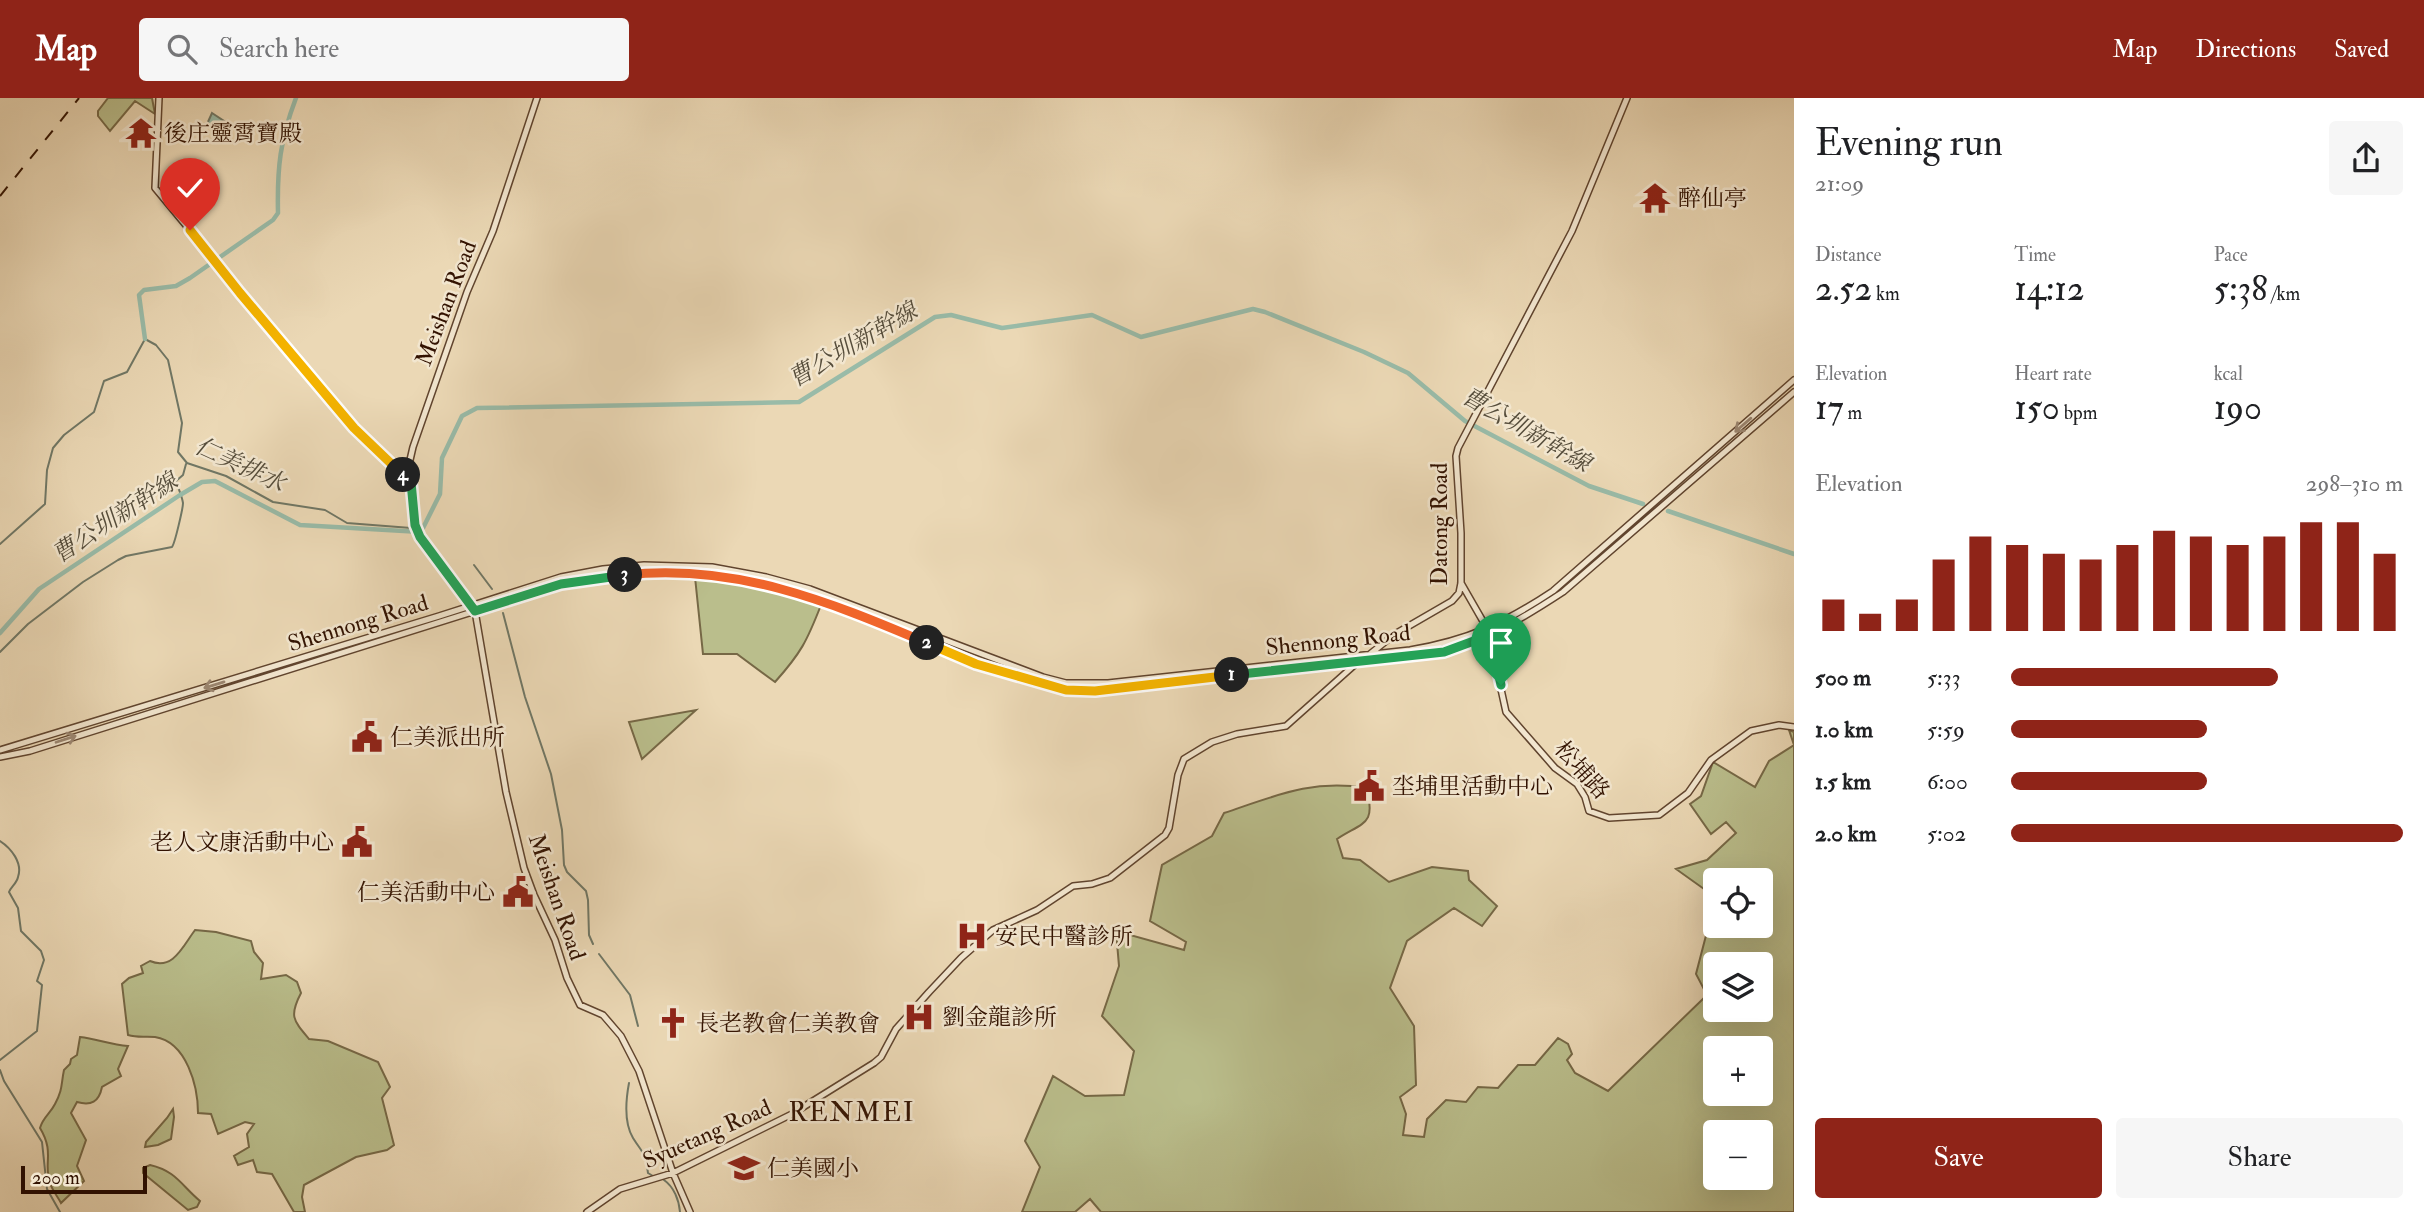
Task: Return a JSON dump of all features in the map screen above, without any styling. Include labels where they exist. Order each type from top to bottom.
[{"type":"street","points":[[159,98],[155,188],[354,428],[411,482]]},
{"type":"street","name":"Meishan Road","points":[[537,98],[493,231],[467,292],[413,447],[410,460],[415,525],[420,537],[473,608],[501,765],[524,868],[555,940],[566,978],[580,1005],[598,1011],[621,1036],[639,1071],[673,1173],[690,1212]]},
{"type":"street","name":"Datong Road","points":[[1021,917],[1037,910],[1073,886],[1110,878],[1165,835],[1169,828],[1178,775],[1184,759],[1212,741],[1286,726],[1395,634],[1452,601],[1459,593],[1461,533],[1456,456],[1572,231],[1627,98]]},
{"type":"street","name":"Shennong Road","points":[[0,757],[30,751],[561,577],[644,565],[684,565],[741,572],[810,589],[985,656],[1066,683],[1108,683],[1443,645],[1489,633],[1553,591],[1794,380]]},
{"type":"street","name":"Shennong Road","points":[[0,750],[473,608],[561,584],[645,573],[739,578],[807,595],[976,664],[1066,690],[1095,691],[1444,652],[1529,615],[1563,592],[1794,392]]},
{"type":"street","name":"松埔路","points":[[1461,583],[1489,633],[1498,667],[1503,706],[1509,717],[1555,768],[1577,784],[1589,811],[1609,818],[1659,815],[1688,793],[1711,760],[1751,731],[1779,724],[1794,727]]},
{"type":"street","name":"Syuetang Road","points":[[587,1212],[620,1189],[673,1173],[792,1114],[874,1062],[881,1056],[896,1029],[961,958],[993,930],[1021,917]]},
{"type":"shaded area","points":[[108,98],[152,98],[155,114],[135,101],[110,131],[98,116],[98,111]]},
{"type":"shaded area","points":[[212,113],[230,125],[225,137],[207,124]]},
{"type":"shaded area","points":[[695,577],[756,585],[821,605],[802,646],[775,682],[737,654],[703,654]]},
{"type":"shaded area","points":[[696,710],[642,759],[629,722]]},
{"type":"shaded area","points":[[1789,730],[1794,732],[1794,745]]},
{"type":"shaded area","points":[[1794,745],[1794,1212],[1101,1212],[1090,1199],[1075,1212],[1022,1212],[1040,1167],[1025,1141],[1053,1076],[1085,1096],[1124,1095],[1134,1051],[1102,1016],[1119,966],[1116,931],[1184,950],[1186,942],[1150,921],[1162,865],[1212,836],[1224,813],[1311,787],[1366,788],[1369,816],[1361,825],[1337,839],[1343,858],[1360,860],[1389,882],[1432,867],[1468,871],[1469,880],[1497,906],[1482,926],[1454,908],[1407,941],[1390,988],[1414,1026],[1416,1085],[1400,1097],[1406,1114],[1403,1135],[1424,1137],[1427,1119],[1446,1100],[1466,1102],[1478,1087],[1498,1088],[1518,1065],[1535,1065],[1558,1038],[1568,1044],[1572,1054],[1567,1060],[1575,1073],[1608,1091],[1703,999],[1703,1022],[1773,1022],[1773,952],[1703,952],[1703,987],[1696,974],[1705,938],[1773,938],[1773,868],[1703,868],[1703,888],[1676,869],[1707,860],[1736,833],[1726,822],[1711,834],[1690,804],[1701,796],[1713,762],[1755,787],[1769,761]]},
{"type":"shaded area","points":[[195,930],[251,941],[254,952],[263,963],[261,979],[286,975],[297,982],[301,993],[295,1007],[295,1018],[309,1039],[328,1041],[378,1062],[390,1087],[382,1098],[394,1145],[387,1150],[356,1157],[304,1185],[302,1197],[305,1212],[294,1212],[272,1174],[257,1172],[253,1160],[238,1165],[234,1156],[249,1147],[247,1134],[254,1124],[245,1122],[218,1134],[211,1114],[198,1113],[193,1079],[183,1056],[175,1047],[155,1037],[128,1035],[122,984],[143,973],[141,966],[150,961],[165,963],[171,960]]},
{"type":"shaded area","points":[[80,1037],[128,1046],[118,1069],[121,1076],[102,1087],[94,1102],[77,1102],[71,1113],[86,1140],[77,1166],[84,1181],[61,1203],[48,1176],[47,1144],[40,1128],[58,1099],[64,1070],[77,1055]]},
{"type":"shaded area","points":[[173,1109],[171,1139],[145,1147],[146,1142]]},
{"type":"shaded area","points":[[150,1165],[178,1179],[200,1201],[197,1207],[188,1210],[143,1173],[143,1168]]},
{"type":"waterway","points":[[145,339],[139,295],[144,290],[176,286],[190,278],[273,220],[278,213],[281,154],[286,127],[296,98]]},
{"type":"waterway","name":"曹公圳新幹線","points":[[0,633],[39,589],[202,482],[215,481],[300,525],[421,532],[440,494],[442,458],[462,416],[477,408],[799,402],[935,317],[951,315],[1002,328],[1092,315],[1141,337],[1253,309],[1265,312],[1408,373],[1465,421],[1589,486],[1643,504]]},
{"type":"waterway","name":"仁美排水","points":[[0,544],[45,504],[47,470],[53,448],[64,435],[94,412],[104,381],[127,372],[145,339],[156,345],[168,360],[182,423],[178,452],[187,463],[226,476],[273,502],[325,510],[347,523],[411,528]]},
{"type":"waterway","points":[[0,652],[28,624],[83,582],[118,560],[172,547],[183,503],[176,481],[183,475],[186,464]]},
{"type":"waterway","name":"曹公圳新幹線","points":[[1668,511],[1794,554]]},
{"type":"waterway","name":"仁美排水","points":[[474,565],[492,589]]},
{"type":"waterway","name":"仁美排水","points":[[503,613],[525,697],[551,774],[562,830],[564,865],[567,872],[586,891],[589,935],[593,944]]},
{"type":"waterway","points":[[0,841],[12,852],[19,866],[17,879],[9,892],[18,908],[21,931],[41,951],[44,960],[37,981],[42,985],[37,1031],[0,1060]]},
{"type":"waterway","name":"仁美排水","points":[[599,954],[630,995],[638,1026]]},
{"type":"waterway","points":[[0,1070],[42,1142],[47,1189],[60,1212]]},
{"type":"waterway","name":"仁美排水","points":[[629,1083],[628,1125],[645,1156],[648,1173],[653,1176]]},
{"type":"waterway","name":"仁美排水","points":[[664,1180],[671,1186],[680,1212]]},
{"type":"railway","points":[[0,196],[79,98]]},
{"type":"place","name":"後庄靈霄寶殿","points":[[141,133]]},
{"type":"place","name":"醉仙亭","points":[[1655,198]]},
{"type":"place","name":"仁美派出所","points":[[367,737]]},
{"type":"place","name":"坔埔里活動中心","points":[[1369,786]]},
{"type":"place","name":"老人文康活動中心","points":[[357,842]]},
{"type":"place","name":"仁美活動中心","points":[[518,892]]},
{"type":"place","name":"安民中醫診所","points":[[972,936]]},
{"type":"place","name":"劉金龍診所","points":[[919,1017]]},
{"type":"place","name":"長老教會仁美教會","points":[[673,1023]]},
{"type":"place","name":"仁美國小","points":[[744,1168]]},
{"type":"district","name":"RENMEI","points":[[852,1113]]},
{"type":"route","points":[[190,230],[354,428],[411,482],[415,525],[420,537],[475,611],[561,584],[603,577],[645,573],[712,575],[765,583],[807,595],[976,664],[1066,690],[1095,691],[1411,657],[1466,646],[1490,635],[1501,685]]}]
